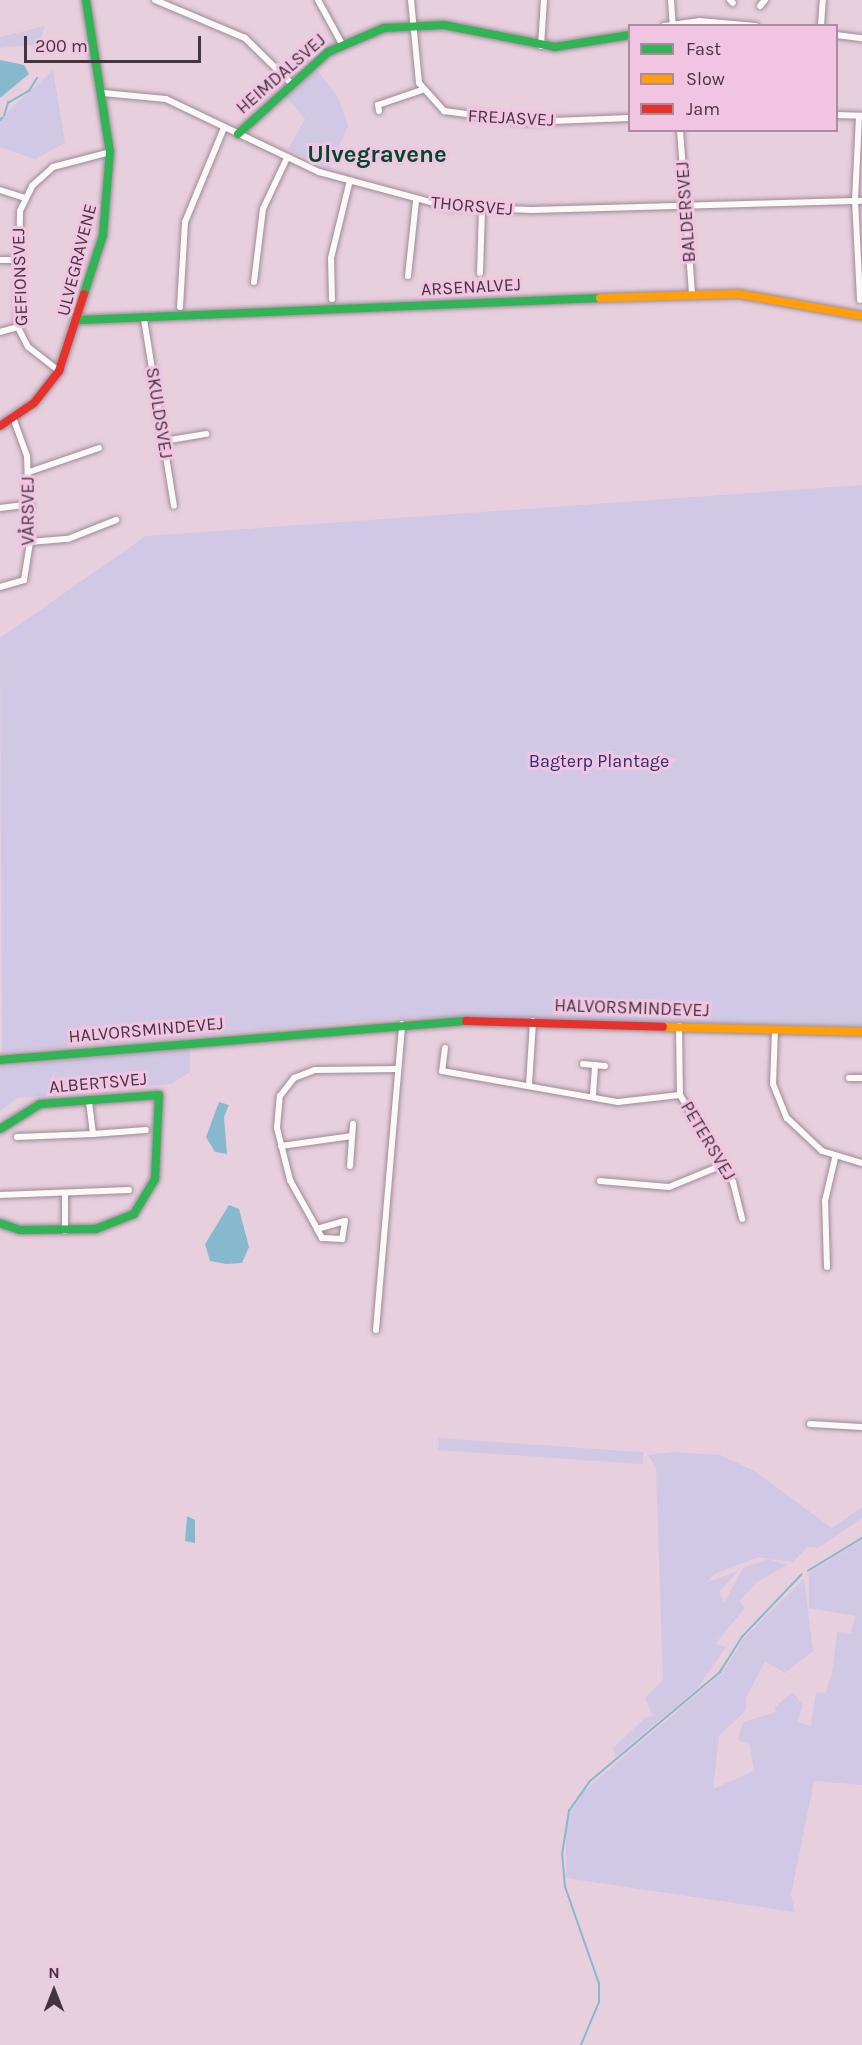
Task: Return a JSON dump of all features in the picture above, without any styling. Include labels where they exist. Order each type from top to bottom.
[{"type":"street","name":"ULVEGRAVENE","points":[[0,426],[14,420],[59,371],[80,320],[107,216],[110,152],[103,93],[87,0]]},
{"type":"street","points":[[155,0],[245,38],[291,83]]},
{"type":"street","points":[[318,0],[342,44]]},
{"type":"street","points":[[380,111],[378,105],[422,90],[411,0]]},
{"type":"street","points":[[541,46],[544,0]]},
{"type":"street","points":[[671,0],[673,24]]},
{"type":"street","points":[[759,6],[765,0]]},
{"type":"street","points":[[820,24],[823,0]]},
{"type":"street","name":"HEIMDALSVEJ","points":[[238,134],[291,83],[342,44],[413,24],[444,25],[541,46],[581,46],[628,35]]},
{"type":"street","points":[[838,35],[862,38]]},
{"type":"street","name":"FREJASVEJ","points":[[422,90],[444,111],[475,118],[628,118]]},
{"type":"street","name":"THORSVEJ","points":[[103,93],[158,97],[286,158],[350,184],[416,201],[482,210],[685,203],[858,201]]},
{"type":"street","points":[[838,115],[861,116],[858,201],[860,300]]},
{"type":"street","points":[[180,307],[185,222],[224,128]]},
{"type":"street","name":"BALDERSVEJ","points":[[680,132],[692,294]]},
{"type":"street","points":[[0,190],[24,198],[53,167],[110,152]]},
{"type":"street","points":[[254,282],[263,210],[286,158]]},
{"type":"street","points":[[332,299],[334,236],[350,184]]},
{"type":"street","name":"GEFIONSVEJ","points":[[24,198],[17,260],[18,327],[28,347],[59,371]]},
{"type":"street","points":[[408,276],[416,201]]},
{"type":"street","points":[[480,273],[482,210]]},
{"type":"street","points":[[0,260],[17,260]]},
{"type":"street","name":"ARSENALVEJ","points":[[80,320],[692,294],[739,294],[862,316]]},
{"type":"street","name":"SKULDSVEJ","points":[[144,319],[174,506]]},
{"type":"street","points":[[0,332],[18,327]]},
{"type":"street","name":"VÅRSVEJ","points":[[0,587],[24,580],[30,542],[29,472],[14,420]]},
{"type":"street","points":[[164,441],[206,434]]},
{"type":"street","points":[[29,472],[99,448]]},
{"type":"street","points":[[0,508],[31,504]]},
{"type":"street","points":[[30,542],[68,539],[116,520]]},
{"type":"street","points":[[529,1085],[533,1021]]},
{"type":"street","name":"HALVORSMINDEVEJ","points":[[0,1060],[402,1024],[533,1021],[862,1032]]},
{"type":"street","points":[[376,1330],[402,1024]]},
{"type":"street","name":"PETERSVEJ","points":[[679,1026],[680,1095],[723,1165],[739,1196],[742,1219]]},
{"type":"street","points":[[775,1030],[776,1096],[795,1130],[835,1158],[862,1163]]},
{"type":"street","points":[[445,1048],[442,1071],[632,1103],[680,1095]]},
{"type":"street","points":[[583,1064],[605,1066]]},
{"type":"street","points":[[593,1095],[595,1065]]},
{"type":"street","points":[[317,1229],[345,1221],[342,1239],[322,1238],[317,1229],[290,1180],[281,1146],[278,1106],[294,1078],[315,1070],[397,1069]]},
{"type":"street","points":[[849,1078],[862,1078]]},
{"type":"street","name":"ALBERTSVEJ","points":[[0,1129],[26,1109],[159,1095],[155,1179],[145,1201],[118,1224],[65,1231],[20,1230],[0,1223]]},
{"type":"street","points":[[88,1101],[93,1134]]},
{"type":"street","points":[[350,1166],[353,1124]]},
{"type":"street","points":[[17,1137],[146,1130]]},
{"type":"street","points":[[281,1146],[352,1136]]},
{"type":"street","points":[[827,1267],[825,1201],[835,1158]]},
{"type":"street","points":[[600,1181],[669,1187],[723,1165]]},
{"type":"street","points":[[0,1195],[65,1196],[129,1190]]},
{"type":"street","points":[[65,1196],[65,1231]]},
{"type":"street","points":[[810,1424],[862,1427]]},
{"type":"green space","points":[[45,26],[39,44],[0,48],[0,37]]},
{"type":"green space","points":[[316,69],[338,97],[348,126],[329,168],[288,149],[305,119],[286,97]]},
{"type":"green space","points":[[53,70],[65,143],[35,159],[0,147],[0,119]]},
{"type":"green space","name":"Bagterp Plantage","points":[[862,485],[862,1026],[414,1017],[2,1052],[0,638],[146,536]]},
{"type":"green space","points":[[190,1049],[190,1072],[171,1084],[18,1098],[0,1111],[0,1067]]},
{"type":"green space","points":[[439,1438],[644,1452],[643,1464],[438,1450]]},
{"type":"green space","points":[[673,1452],[720,1455],[753,1470],[832,1528],[862,1507],[862,1518],[818,1548],[807,1547],[793,1562],[759,1557],[714,1574],[708,1582],[738,1571],[719,1592],[724,1603],[743,1568],[769,1559],[787,1565],[757,1582],[739,1601],[745,1608],[715,1644],[726,1647],[696,1690],[615,1757],[613,1748],[646,1717],[653,1716],[645,1698],[663,1680],[656,1467],[648,1455]]},
{"type":"green space","points":[[862,1540],[862,1785],[814,1781],[791,1895],[795,1912],[566,1878],[566,1821],[583,1792],[723,1672],[744,1638],[804,1579],[813,1651],[785,1673],[765,1661],[746,1698],[746,1710],[719,1736],[713,1789],[754,1771],[750,1745],[738,1740],[743,1722],[776,1712],[775,1707],[793,1692],[803,1706],[797,1722],[811,1726],[816,1692],[826,1693],[833,1669],[837,1632],[851,1633],[855,1616],[809,1608],[809,1573]]},
{"type":"water","points":[[0,60],[24,65],[29,74],[0,98]]},
{"type":"water","points":[[219,1102],[229,1105],[224,1117],[227,1154],[215,1152],[206,1137]]},
{"type":"water","points":[[229,1205],[239,1209],[249,1247],[242,1263],[226,1264],[210,1261],[205,1244]]},
{"type":"water","points":[[187,1516],[195,1520],[195,1543],[185,1541]]},
{"type":"waterway","points":[[4,116],[8,103],[29,91],[37,78]]},
{"type":"waterway","points":[[808,1571],[862,1538]]},
{"type":"waterway","points":[[581,2045],[599,2002],[599,1984],[565,1887],[562,1855],[569,1811],[589,1782],[720,1672],[742,1637],[801,1575]]},
{"type":"traffic: fast","points":[[84,294],[103,235],[110,152],[86,0]]},
{"type":"traffic: fast","points":[[238,134],[328,52],[384,28],[444,25],[555,47],[628,35]]},
{"type":"traffic: fast","points":[[80,320],[600,298]]},
{"type":"traffic: fast","points":[[0,1060],[466,1021]]},
{"type":"traffic: fast","points":[[0,1129],[40,1104],[159,1095],[155,1179],[134,1214],[96,1229],[20,1230],[0,1223]]},
{"type":"traffic: slow","points":[[600,298],[739,294],[862,316]]},
{"type":"traffic: slow","points":[[663,1027],[862,1032]]},
{"type":"traffic: jam","points":[[0,426],[34,403],[59,371],[84,294]]},
{"type":"traffic: jam","points":[[466,1021],[663,1027]]},
{"type":"district","name":"Ulvegravene","points":[[377,155]]}]
